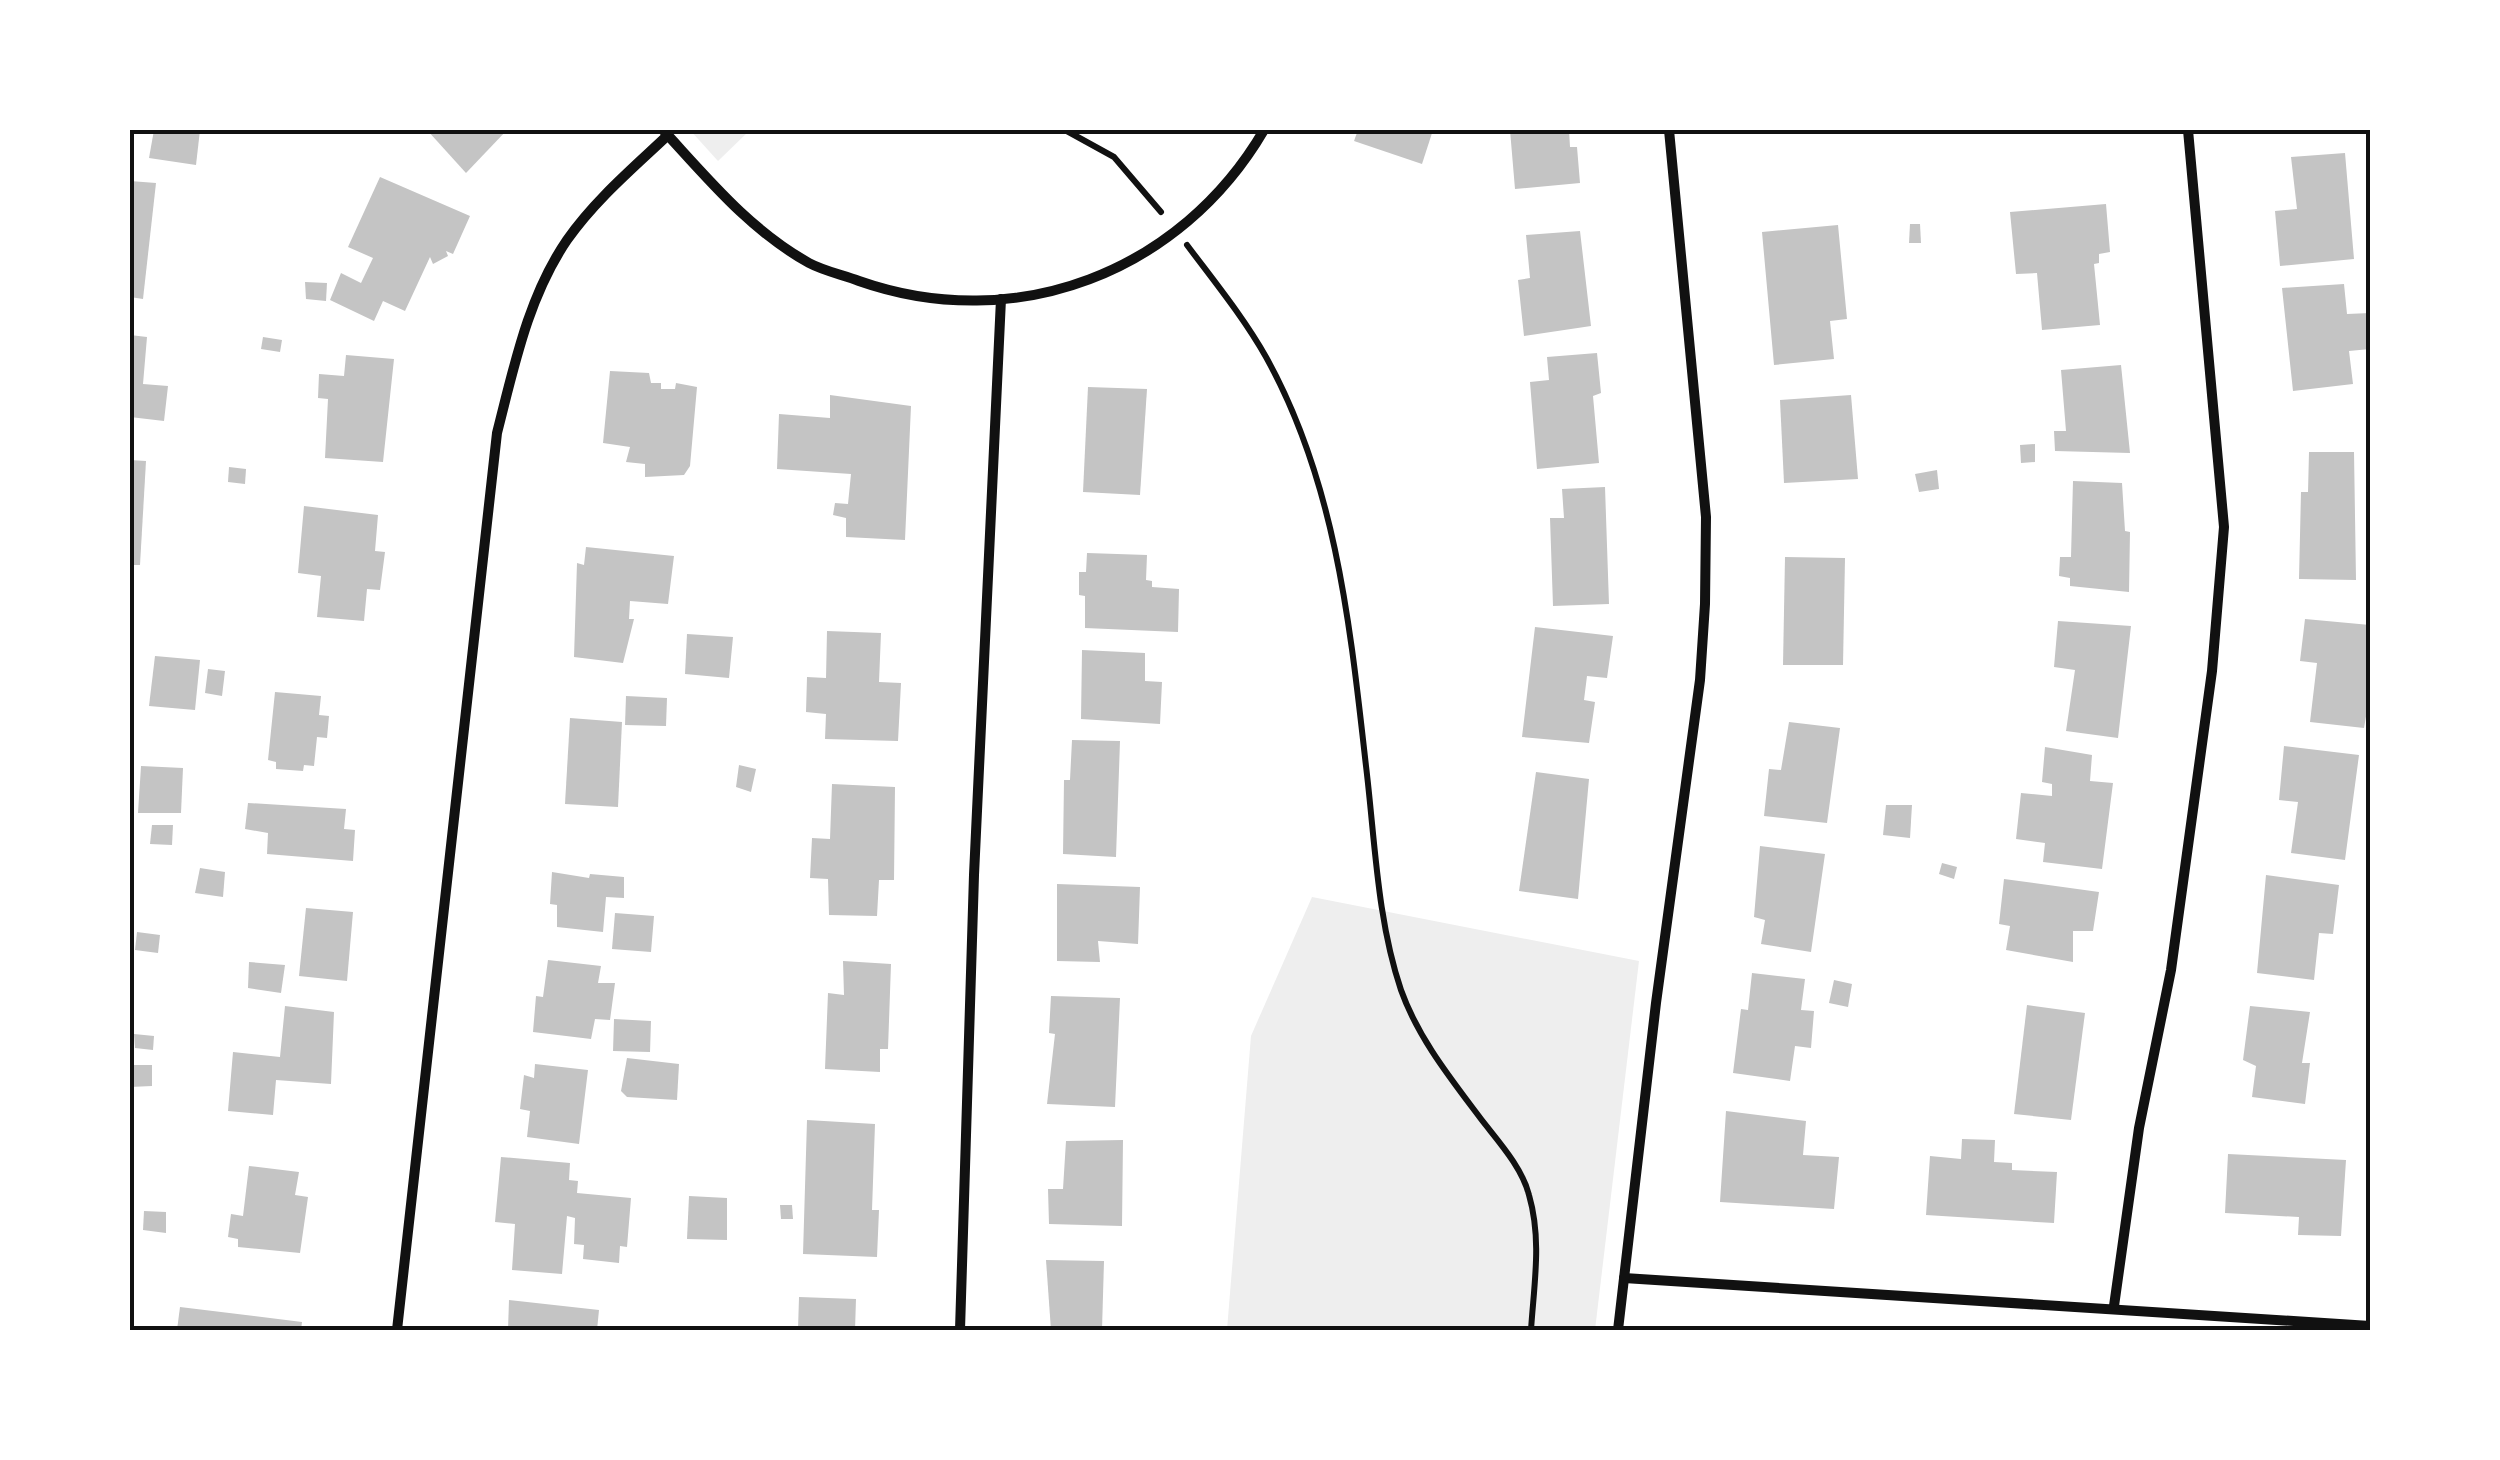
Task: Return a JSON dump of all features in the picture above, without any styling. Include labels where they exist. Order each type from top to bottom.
[{"type":"street","points":[[397,1330],[497,433],[533,303],[566,241],[666,132],[748,222],[811,264],[894,293],[950,300],[1036,298],[1093,279],[1176,230],[1241,170],[1264,130]]},
{"type":"street","points":[[1618,1330],[1700,680],[1705,604],[1706,517],[1668,130]]},
{"type":"street","points":[[2114,1306],[2139,1128],[2174,951],[2212,671],[2224,528],[2188,130]]},
{"type":"street","points":[[960,1330],[974,875],[1001,300]]},
{"type":"street","points":[[1624,1278],[2114,1306],[2370,1326]]},
{"type":"path","points":[[1065,130],[1114,158],[1176,230],[1263,352],[1299,426],[1329,520],[1348,608],[1377,870],[1402,992],[1430,1048],[1509,1155],[1528,1190],[1538,1238],[1531,1330]]},
{"type":"shaded area","points":[[690,130],[750,130],[718,161]]},
{"type":"shaded area","points":[[1312,897],[1639,961],[1595,1330],[1227,1330],[1251,1036]]},
{"type":"building","points":[[154,130],[200,130],[196,165],[149,158]]},
{"type":"building","points":[[427,130],[507,130],[466,173]]},
{"type":"building","points":[[1358,130],[1433,130],[1422,164],[1354,141]]},
{"type":"building","points":[[1510,130],[1569,130],[1570,147],[1577,147],[1580,183],[1515,189]]},
{"type":"building","points":[[2345,153],[2354,259],[2280,266],[2275,211],[2297,209],[2291,157]]},
{"type":"building","points":[[380,177],[470,216],[453,254],[446,251],[448,256],[433,264],[430,257],[405,311],[383,301],[374,321],[330,300],[341,273],[361,283],[373,258],[348,247]]},
{"type":"building","points":[[130,181],[156,183],[143,299],[130,297]]},
{"type":"building","points":[[2106,204],[2110,252],[2099,254],[2099,263],[2094,264],[2100,325],[2042,330],[2037,273],[2016,274],[2010,212]]},
{"type":"building","points":[[1910,224],[1920,224],[1921,243],[1909,243]]},
{"type":"building","points":[[1838,225],[1847,319],[1830,321],[1834,359],[1774,365],[1762,232]]},
{"type":"building","points":[[1580,231],[1591,326],[1524,336],[1518,280],[1530,278],[1526,235]]},
{"type":"building","points":[[305,282],[327,283],[326,301],[306,299]]},
{"type":"building","points":[[2344,284],[2347,314],[2370,313],[2370,349],[2349,351],[2353,384],[2293,391],[2282,288]]},
{"type":"building","points":[[130,335],[147,337],[143,384],[168,386],[164,421],[130,417]]},
{"type":"building","points":[[263,337],[282,340],[280,352],[261,349]]},
{"type":"building","points":[[1597,353],[1601,393],[1593,396],[1599,463],[1537,469],[1530,382],[1549,380],[1547,357]]},
{"type":"building","points":[[346,355],[394,359],[383,462],[325,458],[328,399],[318,398],[319,374],[344,376]]},
{"type":"building","points":[[2121,365],[2130,453],[2055,451],[2054,431],[2066,431],[2061,370]]},
{"type":"building","points":[[610,371],[649,373],[651,383],[661,383],[661,389],[675,389],[676,383],[697,387],[690,466],[684,475],[645,477],[645,464],[626,462],[630,447],[603,443]]},
{"type":"building","points":[[1088,387],[1147,389],[1140,495],[1083,492]]},
{"type":"building","points":[[830,395],[911,406],[905,540],[846,537],[846,518],[833,515],[835,503],[848,504],[851,474],[777,469],[779,414],[830,418]]},
{"type":"building","points":[[1851,395],[1858,479],[1784,483],[1780,400]]},
{"type":"building","points":[[2035,444],[2035,462],[2021,463],[2020,445]]},
{"type":"building","points":[[2309,452],[2354,452],[2356,580],[2299,579],[2301,492],[2308,492]]},
{"type":"building","points":[[130,460],[146,461],[140,565],[130,565]]},
{"type":"building","points":[[229,467],[246,469],[245,484],[228,482]]},
{"type":"building","points":[[1937,470],[1939,489],[1919,492],[1915,474]]},
{"type":"building","points":[[2073,481],[2122,483],[2125,531],[2130,532],[2129,592],[2070,586],[2070,578],[2059,576],[2060,557],[2071,557]]},
{"type":"building","points":[[1605,487],[1609,604],[1553,606],[1550,518],[1564,518],[1562,489]]},
{"type":"building","points":[[304,506],[378,515],[375,551],[385,552],[380,590],[367,589],[364,621],[317,617],[321,576],[298,573]]},
{"type":"building","points":[[586,547],[674,556],[668,604],[630,601],[629,619],[634,619],[623,663],[574,657],[577,563],[584,565]]},
{"type":"building","points":[[1087,553],[1147,555],[1146,580],[1152,581],[1152,587],[1179,589],[1178,632],[1085,628],[1085,596],[1079,595],[1079,572],[1086,572]]},
{"type":"building","points":[[1785,557],[1845,558],[1843,665],[1783,665]]},
{"type":"building","points":[[2305,619],[2370,625],[2370,693],[2364,728],[2310,722],[2317,663],[2300,661]]},
{"type":"building","points":[[2058,621],[2131,626],[2118,738],[2066,731],[2075,670],[2054,667]]},
{"type":"building","points":[[1535,627],[1613,636],[1607,678],[1587,676],[1584,700],[1595,702],[1589,743],[1522,737]]},
{"type":"building","points":[[827,631],[881,633],[879,682],[901,683],[898,741],[825,739],[826,714],[806,712],[807,677],[826,678]]},
{"type":"building","points":[[687,634],[733,637],[729,678],[685,674]]},
{"type":"building","points":[[1082,650],[1145,653],[1145,681],[1162,682],[1160,724],[1081,719]]},
{"type":"building","points":[[155,656],[200,660],[195,710],[149,706]]},
{"type":"building","points":[[208,669],[225,671],[222,696],[205,693]]},
{"type":"building","points":[[275,692],[321,696],[319,715],[329,716],[327,738],[317,737],[314,766],[304,765],[303,771],[276,769],[276,762],[268,760]]},
{"type":"building","points":[[626,696],[667,698],[666,726],[625,725]]},
{"type":"building","points":[[570,718],[622,722],[618,807],[565,804]]},
{"type":"building","points":[[1789,722],[1840,728],[1827,823],[1764,816],[1769,769],[1781,770]]},
{"type":"building","points":[[1072,740],[1120,741],[1116,857],[1063,854],[1064,780],[1070,780]]},
{"type":"building","points":[[2284,746],[2359,755],[2345,860],[2291,853],[2298,802],[2279,800]]},
{"type":"building","points":[[2045,747],[2092,755],[2090,781],[2113,783],[2102,869],[2043,862],[2045,843],[2016,839],[2021,793],[2052,796],[2052,784],[2042,782]]},
{"type":"building","points":[[739,765],[756,769],[751,792],[736,787]]},
{"type":"building","points":[[141,766],[183,768],[181,813],[138,813]]},
{"type":"building","points":[[1536,772],[1589,779],[1578,899],[1519,891]]},
{"type":"building","points":[[832,784],[895,787],[894,880],[879,880],[877,916],[829,915],[828,879],[810,878],[812,838],[830,839]]},
{"type":"building","points":[[248,803],[346,809],[344,829],[355,830],[353,861],[267,854],[268,833],[245,829]]},
{"type":"building","points":[[1886,805],[1912,805],[1910,838],[1883,835]]},
{"type":"building","points":[[152,825],[173,825],[172,845],[150,844]]},
{"type":"building","points":[[1760,846],[1825,854],[1811,952],[1761,944],[1765,920],[1754,917]]},
{"type":"building","points":[[1942,863],[1957,867],[1954,879],[1939,874]]},
{"type":"building","points":[[200,868],[225,872],[223,897],[195,893]]},
{"type":"building","points":[[552,872],[589,878],[590,874],[624,877],[624,898],[606,897],[603,932],[557,927],[557,905],[550,904]]},
{"type":"building","points":[[2266,875],[2339,885],[2333,934],[2319,933],[2314,980],[2257,973]]},
{"type":"building","points":[[2004,879],[2099,892],[2093,931],[2073,931],[2073,962],[2006,950],[2010,926],[1999,924]]},
{"type":"building","points":[[1057,884],[1140,887],[1138,944],[1098,941],[1100,962],[1057,961]]},
{"type":"building","points":[[306,908],[353,912],[347,981],[299,976]]},
{"type":"building","points":[[615,913],[654,916],[651,952],[612,949]]},
{"type":"building","points":[[137,932],[160,935],[158,953],[135,950]]},
{"type":"building","points":[[548,960],[601,966],[598,983],[615,983],[610,1020],[595,1019],[591,1039],[533,1032],[536,996],[543,997]]},
{"type":"building","points":[[843,961],[891,964],[888,1049],[880,1049],[880,1072],[825,1069],[828,993],[844,995]]},
{"type":"building","points":[[249,962],[285,965],[281,993],[248,988]]},
{"type":"building","points":[[1752,973],[1805,979],[1801,1010],[1814,1011],[1811,1048],[1795,1046],[1790,1081],[1733,1073],[1741,1009],[1748,1010]]},
{"type":"building","points":[[1834,980],[1852,984],[1848,1007],[1829,1003]]},
{"type":"building","points":[[1051,996],[1120,998],[1115,1107],[1047,1104],[1055,1034],[1049,1033]]},
{"type":"building","points":[[2027,1005],[2085,1013],[2071,1120],[2014,1114]]},
{"type":"building","points":[[285,1006],[334,1012],[331,1084],[276,1080],[273,1115],[228,1111],[233,1052],[280,1057]]},
{"type":"building","points":[[2250,1006],[2310,1012],[2302,1063],[2310,1063],[2305,1104],[2252,1097],[2256,1066],[2243,1060]]},
{"type":"building","points":[[614,1019],[651,1021],[650,1052],[613,1051]]},
{"type":"building","points":[[134,1034],[154,1036],[153,1050],[135,1048]]},
{"type":"building","points":[[627,1058],[679,1064],[677,1100],[627,1097],[621,1091]]},
{"type":"building","points":[[535,1064],[588,1070],[579,1144],[527,1137],[530,1111],[520,1109],[524,1075],[534,1078]]},
{"type":"building","points":[[130,1065],[152,1065],[152,1086],[130,1087]]},
{"type":"building","points":[[1726,1111],[1806,1121],[1803,1155],[1839,1157],[1834,1209],[1720,1202]]},
{"type":"building","points":[[807,1120],[875,1124],[872,1210],[879,1210],[877,1257],[803,1254]]},
{"type":"building","points":[[1962,1139],[1995,1140],[1994,1162],[2012,1163],[2012,1170],[2057,1172],[2054,1223],[1926,1215],[1930,1156],[1961,1159]]},
{"type":"building","points":[[1123,1140],[1122,1226],[1049,1224],[1048,1189],[1063,1189],[1066,1141]]},
{"type":"building","points":[[2228,1154],[2346,1160],[2341,1236],[2298,1235],[2299,1217],[2225,1213]]},
{"type":"building","points":[[501,1157],[570,1163],[569,1180],[578,1181],[577,1193],[631,1198],[627,1247],[620,1246],[619,1263],[583,1259],[584,1245],[574,1244],[575,1218],[567,1216],[562,1274],[512,1270],[515,1224],[495,1222]]},
{"type":"building","points":[[249,1166],[299,1172],[295,1195],[308,1197],[300,1253],[238,1247],[238,1239],[228,1237],[231,1214],[243,1216]]},
{"type":"building","points":[[689,1196],[727,1198],[727,1240],[687,1239]]},
{"type":"building","points":[[780,1205],[792,1205],[793,1219],[781,1219]]},
{"type":"building","points":[[144,1211],[166,1212],[166,1233],[143,1230]]},
{"type":"building","points":[[1046,1260],[1104,1261],[1102,1330],[1051,1330]]},
{"type":"building","points":[[799,1297],[856,1299],[855,1330],[798,1330]]},
{"type":"building","points":[[509,1300],[599,1310],[597,1330],[508,1330]]},
{"type":"building","points":[[180,1307],[302,1322],[301,1330],[177,1330]]}]
